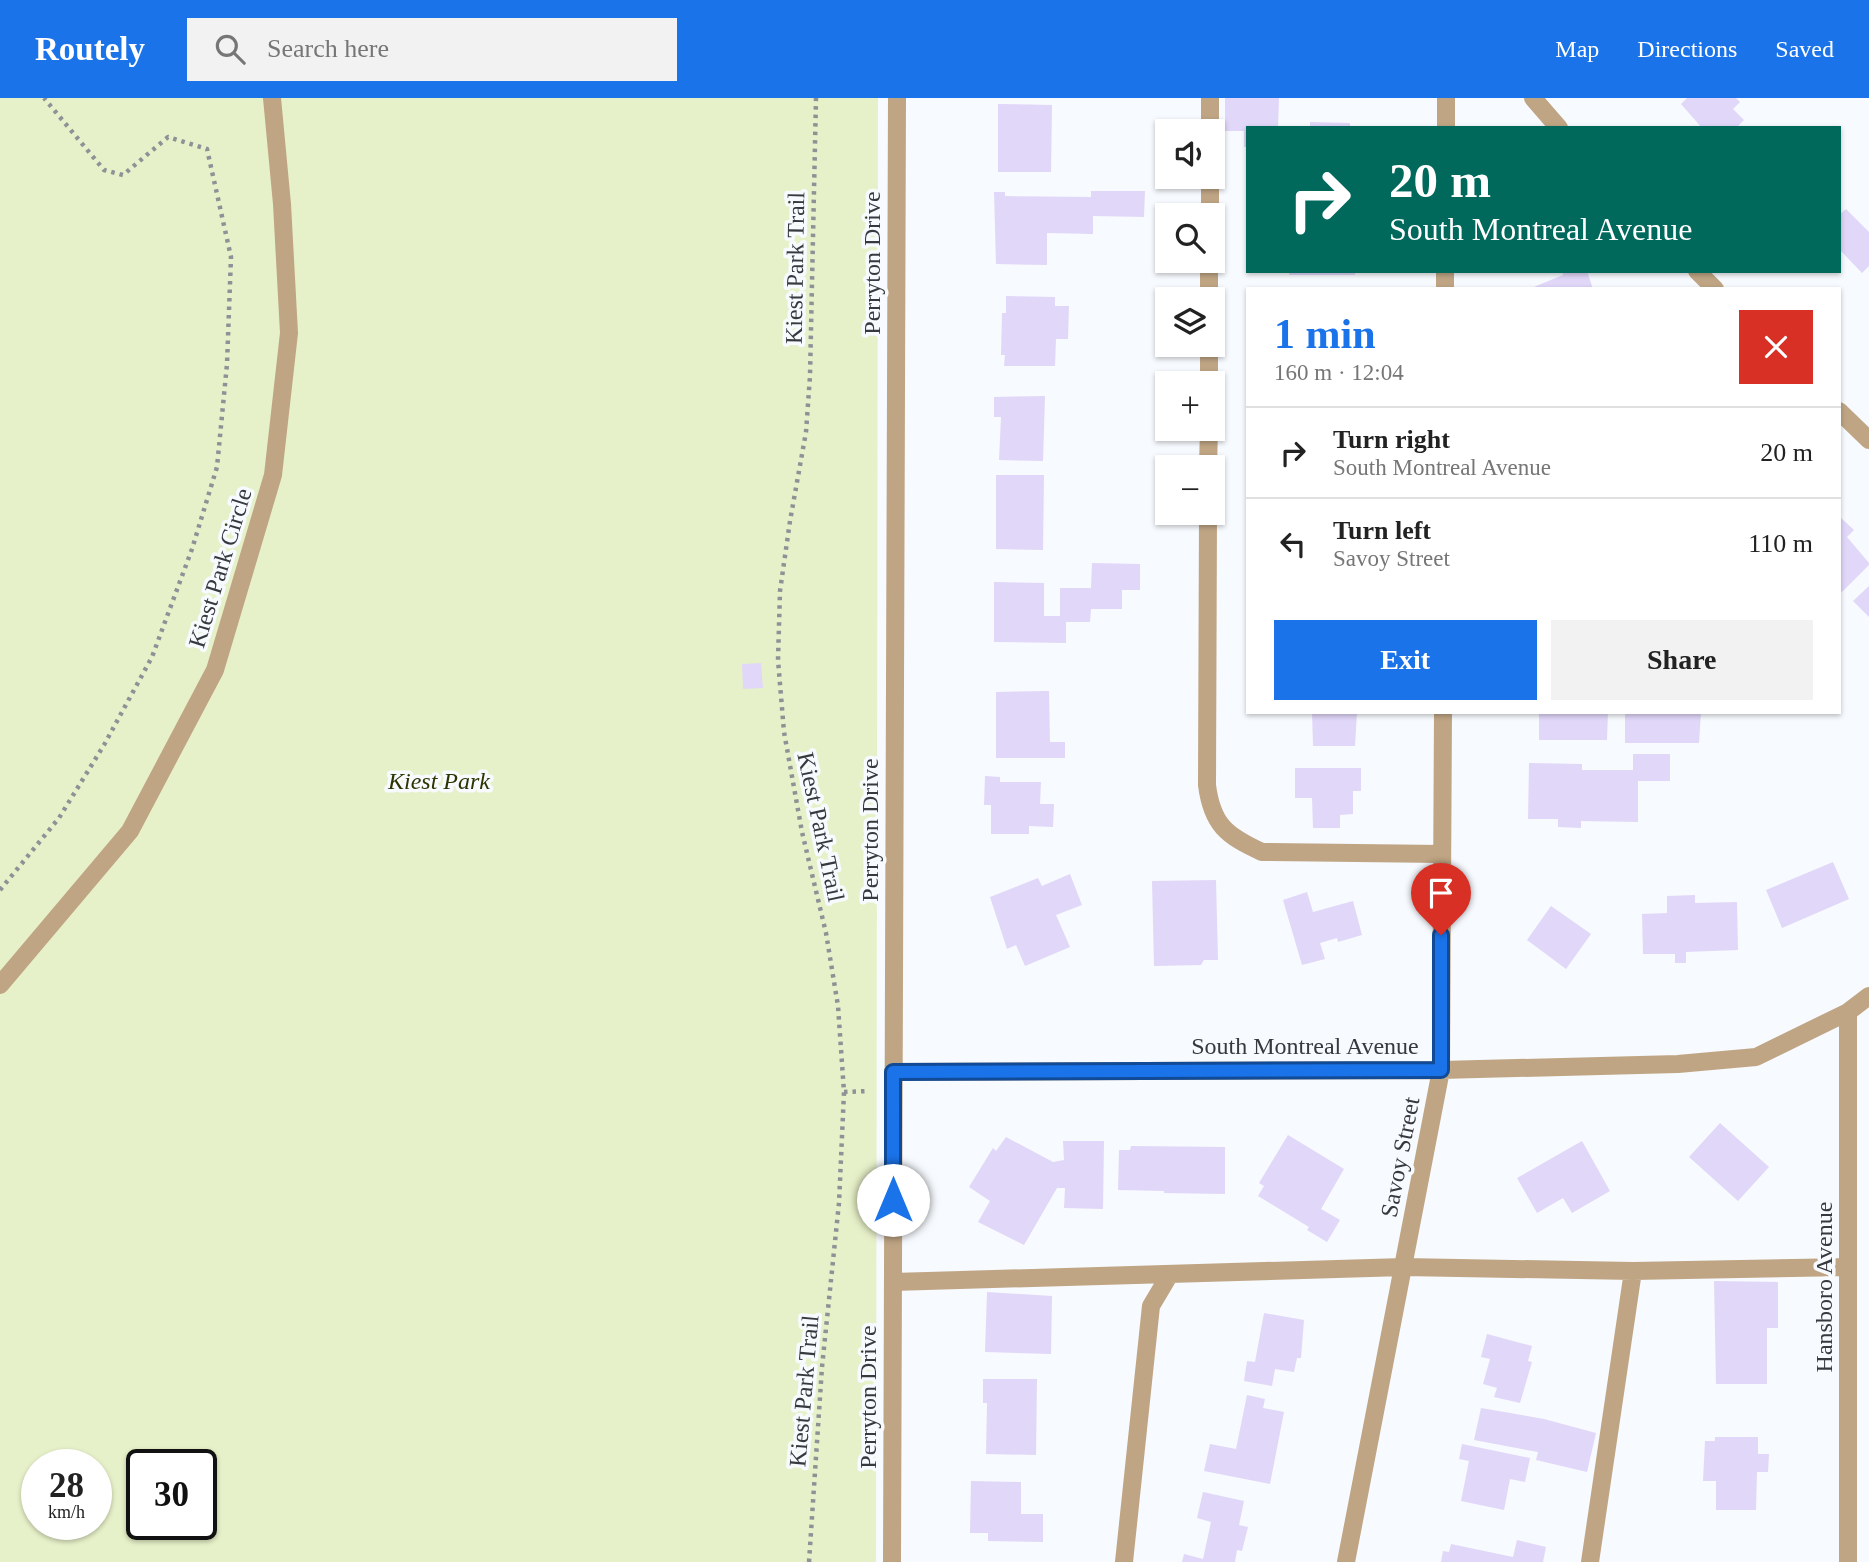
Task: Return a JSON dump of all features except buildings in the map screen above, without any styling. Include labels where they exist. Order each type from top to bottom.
[{"type":"street","name":"Kiest Park Circle","points":[[0,985],[130,831],[215,670],[273,475],[289,333],[282,204],[272,98]]},
{"type":"street","name":"Perryton Drive","points":[[892,1562],[897,98]]},
{"type":"street","points":[[1210,98],[1210,119]]},
{"type":"street","points":[[1446,98],[1446,126]]},
{"type":"street","points":[[1533,98],[1557,126]]},
{"type":"street","points":[[1699,273],[1713,287]]},
{"type":"street","points":[[1841,413],[1869,440]]},
{"type":"street","points":[[1208,525],[1207,785],[1210,805],[1217,819],[1228,833],[1241,843],[1262,852],[1442,854]]},
{"type":"street","name":"Savoy Street","points":[[1346,1562],[1441,1070],[1443,714]]},
{"type":"street","name":"South Montreal Avenue","points":[[893,1072],[1441,1070],[1678,1064],[1756,1056],[1848,1012],[1869,996]]},
{"type":"street","name":"Hansboro Avenue","points":[[1848,1012],[1848,1562]]},
{"type":"street","points":[[893,1282],[1404,1266],[1633,1271],[1848,1266]]},
{"type":"street","points":[[1590,1562],[1633,1271]]},
{"type":"street","points":[[1124,1562],[1152,1307],[1170,1274]]},
{"type":"path","points":[[0,890],[59,818],[104,745],[152,657],[192,549],[217,467],[226,364],[230,257],[207,149],[168,137],[123,175],[104,170],[44,98]]},
{"type":"path","name":"Kiest Park Trail","points":[[809,1562],[822,1367],[839,1203],[844,1092],[838,1006],[826,933],[802,832],[786,744],[778,660],[780,591],[806,432],[810,388],[816,98]]},
{"type":"path","points":[[844,1092],[871,1091]]},
{"type":"green space","name":"Kiest Park","points":[[0,98],[878,98],[876,1562],[0,1562]]},
{"type":"route","points":[[893,1200],[893,1072],[1441,1070],[1441,935]]}]
